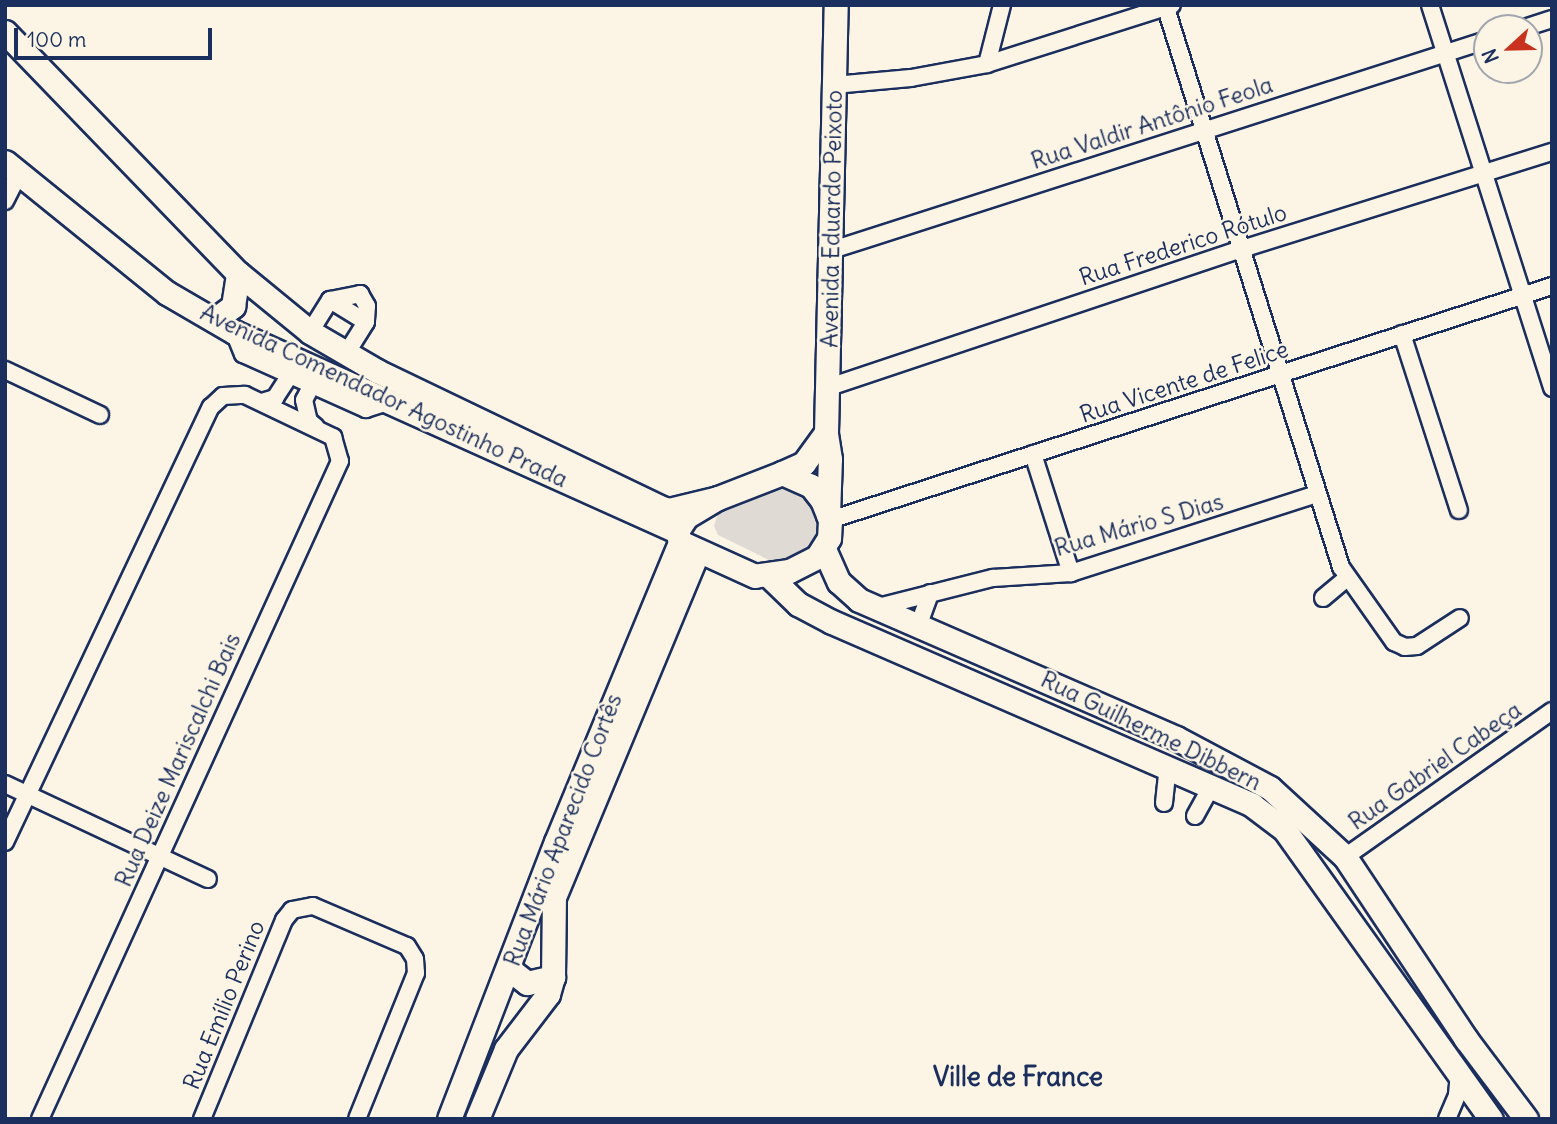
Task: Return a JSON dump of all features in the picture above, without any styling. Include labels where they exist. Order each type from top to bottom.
[{"type":"street","name":"Avenida Eduardo Peixoto","points":[[829,518],[831,471],[826,433],[836,5]]},
{"type":"street","points":[[987,64],[1002,5]]},
{"type":"street","points":[[1430,5],[1552,388]]},
{"type":"street","points":[[834,85],[911,78],[987,64],[1168,6],[1317,494],[1347,578],[1394,642],[1405,647],[1417,646],[1460,618]]},
{"type":"street","name":"Avenida Comendador Agostinho Prada","points":[[5,32],[238,273],[271,303],[345,355],[659,507],[668,510],[718,498]]},
{"type":"street","name":"Rua Valdir Antônio Feola","points":[[832,250],[1204,128],[1473,44]]},
{"type":"street","name":"Rua Frederico Rótulo","points":[[829,387],[1242,249],[1552,152]]},
{"type":"street","points":[[5,201],[12,167]]},
{"type":"street","name":"Avenida Comendador Agostinho Prada","points":[[12,167],[130,265],[234,332],[390,401],[685,541]]},
{"type":"street","points":[[214,320],[233,306],[238,273]]},
{"type":"street","name":"Rua Vicente de Felice","points":[[829,518],[1552,286]]},
{"type":"street","points":[[310,332],[330,300],[366,322],[345,355]]},
{"type":"street","points":[[271,303],[244,312],[234,332],[243,354],[366,409],[390,401]]},
{"type":"street","points":[[1402,334],[1459,510]]},
{"type":"street","points":[[5,370],[100,415]]},
{"type":"street","points":[[262,402],[275,398],[290,375]]},
{"type":"street","name":"Rua Deize Mariscalchi Bais","points":[[312,385],[304,400],[309,421],[316,427]]},
{"type":"street","name":"Rua Deize Mariscalchi Bais","points":[[5,842],[211,407],[234,393],[262,402],[333,437],[340,461],[40,1119]]},
{"type":"street","points":[[782,473],[811,486],[829,518],[824,549],[805,565],[755,576],[685,541],[686,517],[718,498],[804,463],[826,433]]},
{"type":"street","points":[[1033,454],[1071,573]]},
{"type":"street","name":"Rua Mário S Dias","points":[[878,607],[992,578],[1071,573],[1317,494]]},
{"type":"street","name":"Rua Mário Aparecido Cortês","points":[[477,1119],[506,1049],[539,1010],[553,977],[554,897],[685,541]]},
{"type":"street","name":"Rua Mário Aparecido Cortês","points":[[449,1119],[556,842],[685,541]]},
{"type":"street","name":"Rua Guilherme Dibbern","points":[[824,549],[839,582],[859,600],[919,624],[1217,758],[1270,788],[1345,857],[1466,1039],[1526,1119]]},
{"type":"street","name":"Rua Guilherme Dibbern","points":[[768,575],[798,604],[832,622],[1212,785],[1251,805],[1284,829],[1459,1068],[1491,1119]]},
{"type":"street","points":[[1323,598],[1347,578]]},
{"type":"street","points":[[919,624],[930,593]]},
{"type":"street","name":"Rua Gabriel Cabeça","points":[[1345,857],[1552,710]]},
{"type":"street","points":[[1164,803],[1168,765]]},
{"type":"street","points":[[5,784],[208,879]]},
{"type":"street","points":[[1195,816],[1212,785]]},
{"type":"street","name":"Rua Emílio Perino","points":[[202,1119],[284,920],[292,911],[313,906],[407,946],[415,959],[416,973],[357,1119]]},
{"type":"street","points":[[505,979],[527,983],[553,977]]},
{"type":"street","points":[[505,979],[523,990],[539,1010]]},
{"type":"street","points":[[1447,1119],[1457,1095],[1459,1068]]},
{"type":"shaded area","points":[[781,484],[804,495],[813,505],[819,536],[809,552],[777,564],[718,535],[714,526],[719,511]]},
{"type":"district","name":"Ville de France","points":[[1018,1077]]}]
